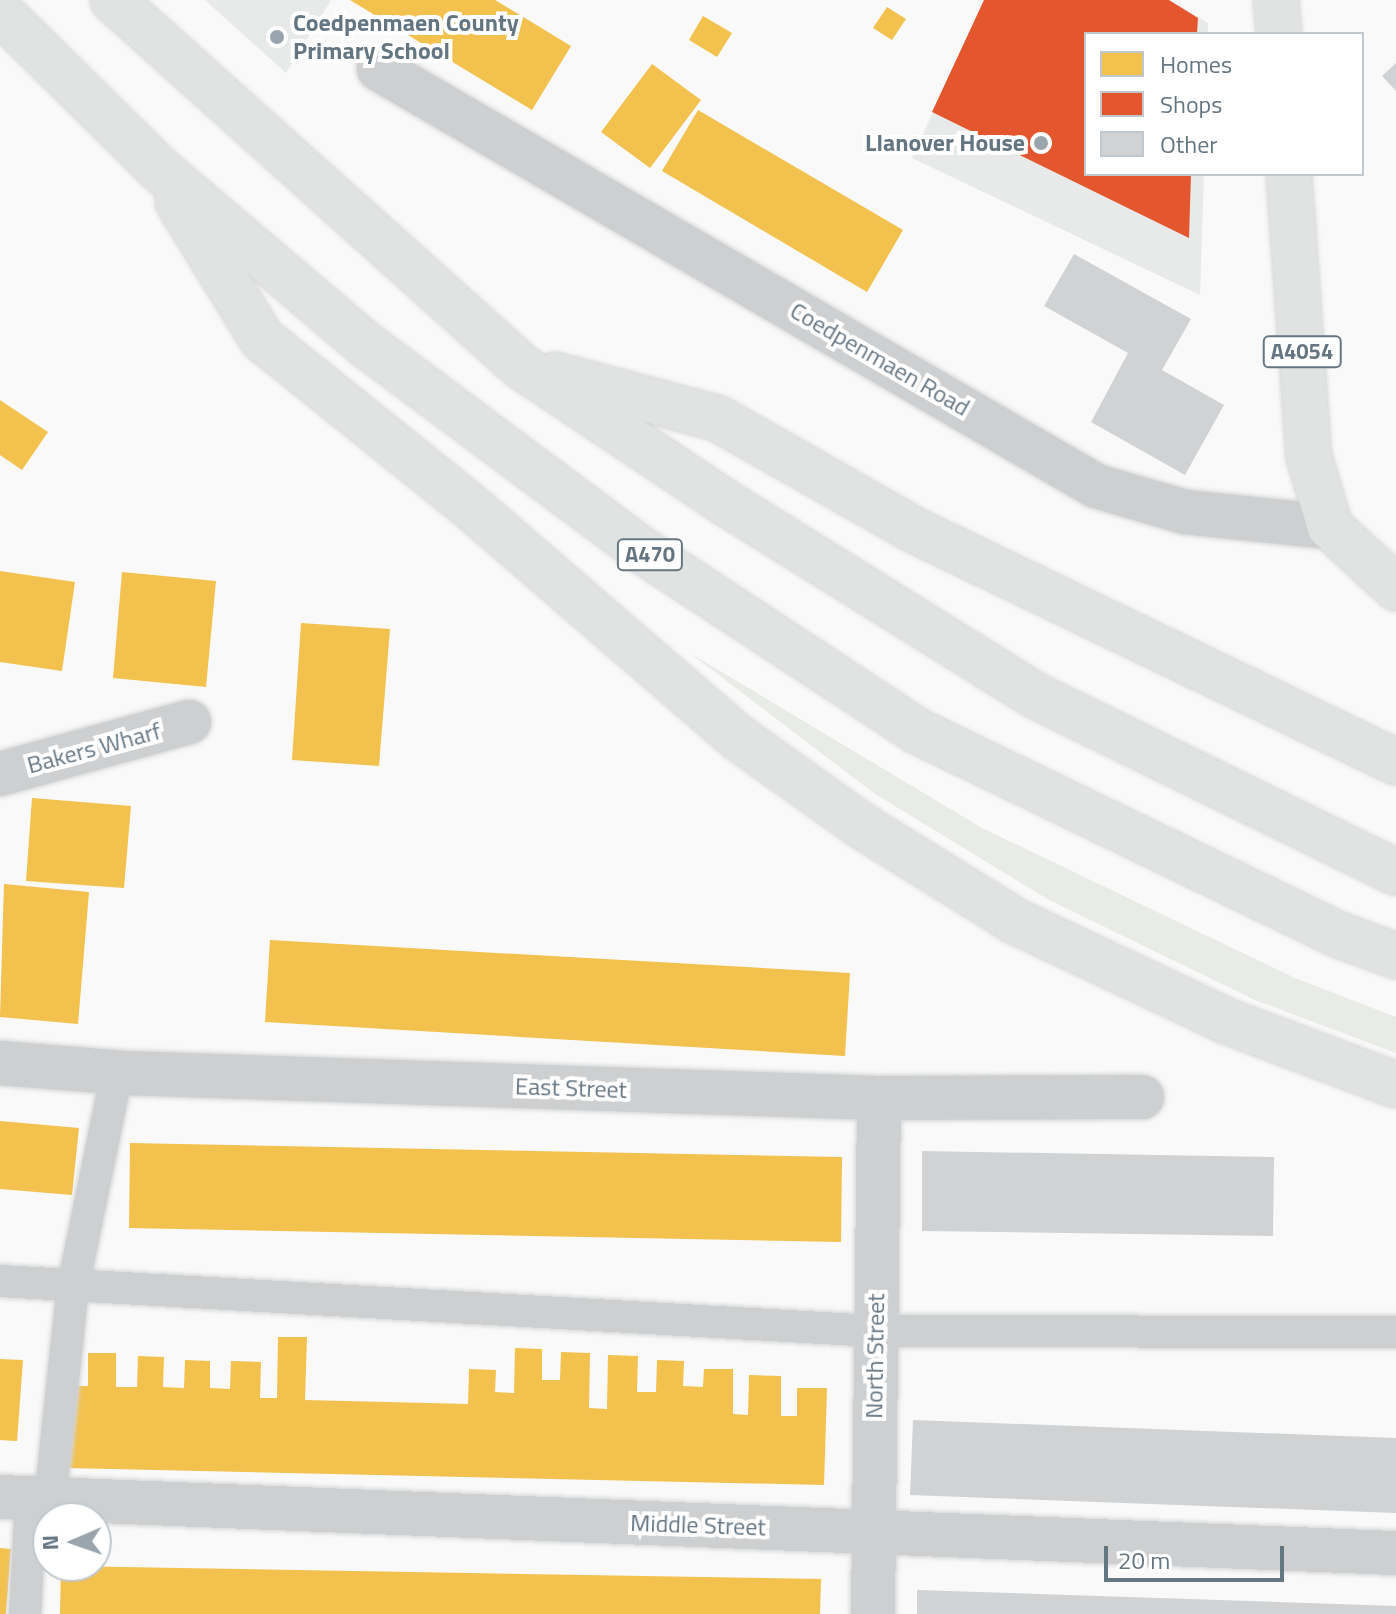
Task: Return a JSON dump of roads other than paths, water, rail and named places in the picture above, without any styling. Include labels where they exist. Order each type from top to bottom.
[{"type":"main road","points":[[113,0],[522,367],[726,503],[1034,695],[1396,872]]},
{"type":"main road","points":[[1276,0],[1279,32]]},
{"type":"main road","name":"A470","points":[[0,12],[158,168],[365,344],[499,447],[643,551],[915,730],[1337,934],[1396,956]]},
{"type":"main road","points":[[158,168],[262,339],[472,508],[740,739],[862,826],[1015,921],[1229,1022],[1396,1085]]},
{"type":"main road","name":"A4054","points":[[1289,176],[1309,457],[1330,527]]},
{"type":"main road","points":[[522,367],[717,418],[912,529],[1396,762]]},
{"type":"main road","points":[[1330,527],[1396,588]]},
{"type":"street","name":"Coedpenmaen Road","points":[[379,69],[1096,486],[1185,512],[1330,527]]},
{"type":"street","name":"Bakers Wharf","points":[[0,774],[189,722]]},
{"type":"street","name":"East Street","points":[[0,1063],[117,1073],[879,1098],[1142,1097]]},
{"type":"street","name":"North Street","points":[[873,1614],[879,1098]]},
{"type":"street","name":"Middle Street","points":[[27,1499],[1396,1553]]},
{"type":"lane","points":[[25,1614],[27,1499],[117,1073]]},
{"type":"lane","points":[[0,1281],[874,1331],[1396,1332]]},
{"type":"place","name":"Coedpenmaen County Primary School","points":[[277,37]]},
{"type":"place","name":"Llanover House","points":[[1041,143]]}]
